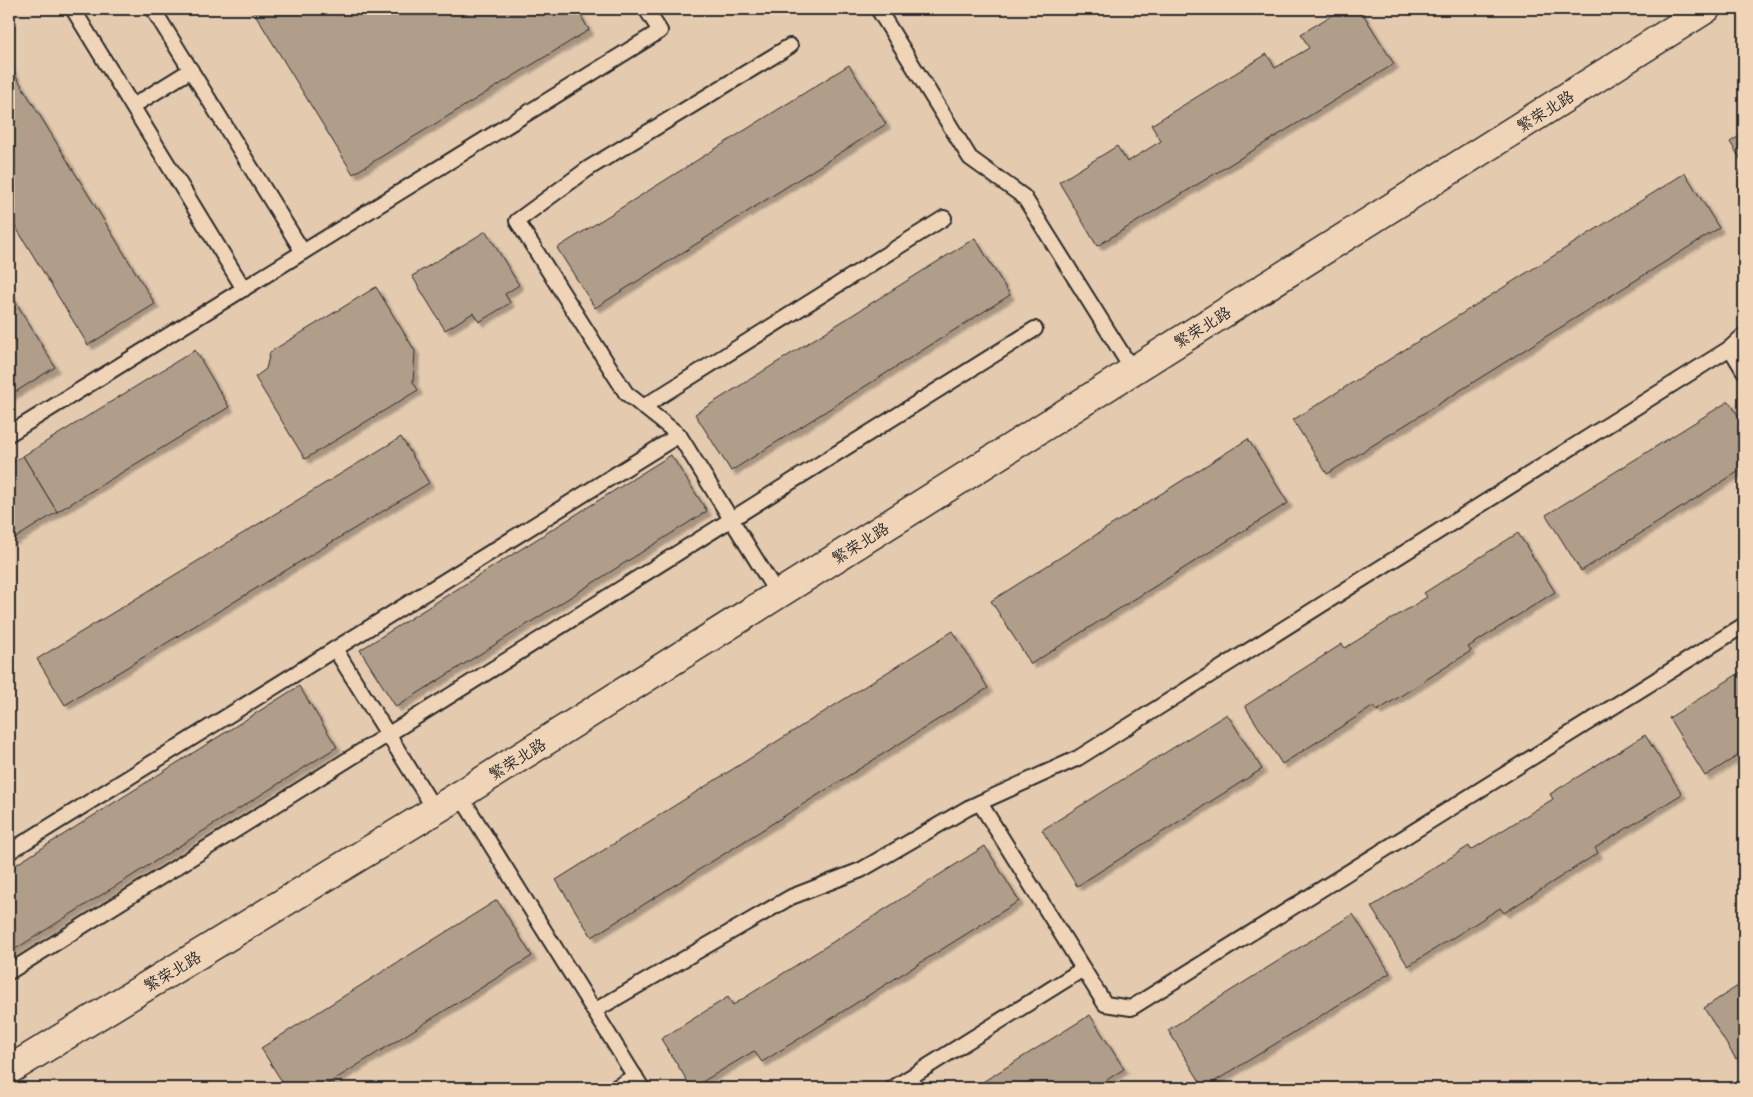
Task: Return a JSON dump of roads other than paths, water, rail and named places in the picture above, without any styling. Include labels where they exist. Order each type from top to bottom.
[{"type":"street","name":"繁荣北路","points":[[9,1070],[460,795],[1706,9]]},
{"type":"lane","points":[[73,9],[244,289]]},
{"type":"lane","points":[[153,9],[303,252]]},
{"type":"lane","points":[[9,434],[660,31],[646,9]]},
{"type":"lane","points":[[878,9],[970,158],[1024,197],[1132,371]]},
{"type":"lane","points":[[778,595],[679,435],[626,393],[517,221],[589,168],[790,46]]},
{"type":"lane","points":[[133,106],[191,70]]},
{"type":"lane","points":[[643,407],[944,218]]},
{"type":"lane","points":[[9,972],[1035,329]]},
{"type":"lane","points":[[594,1011],[791,897],[861,870],[980,803],[1078,758],[1730,348],[1744,336]]},
{"type":"lane","points":[[1730,348],[1744,371]]},
{"type":"lane","points":[[9,852],[679,435]]},
{"type":"lane","points":[[980,803],[1105,1004],[1131,1008],[1744,625]]},
{"type":"lane","points":[[335,649],[434,810]]},
{"type":"lane","points":[[460,795],[642,1088]]},
{"type":"lane","points":[[893,1088],[1083,968]]},
{"type":"lane","points":[[615,1088],[635,1076]]}]
